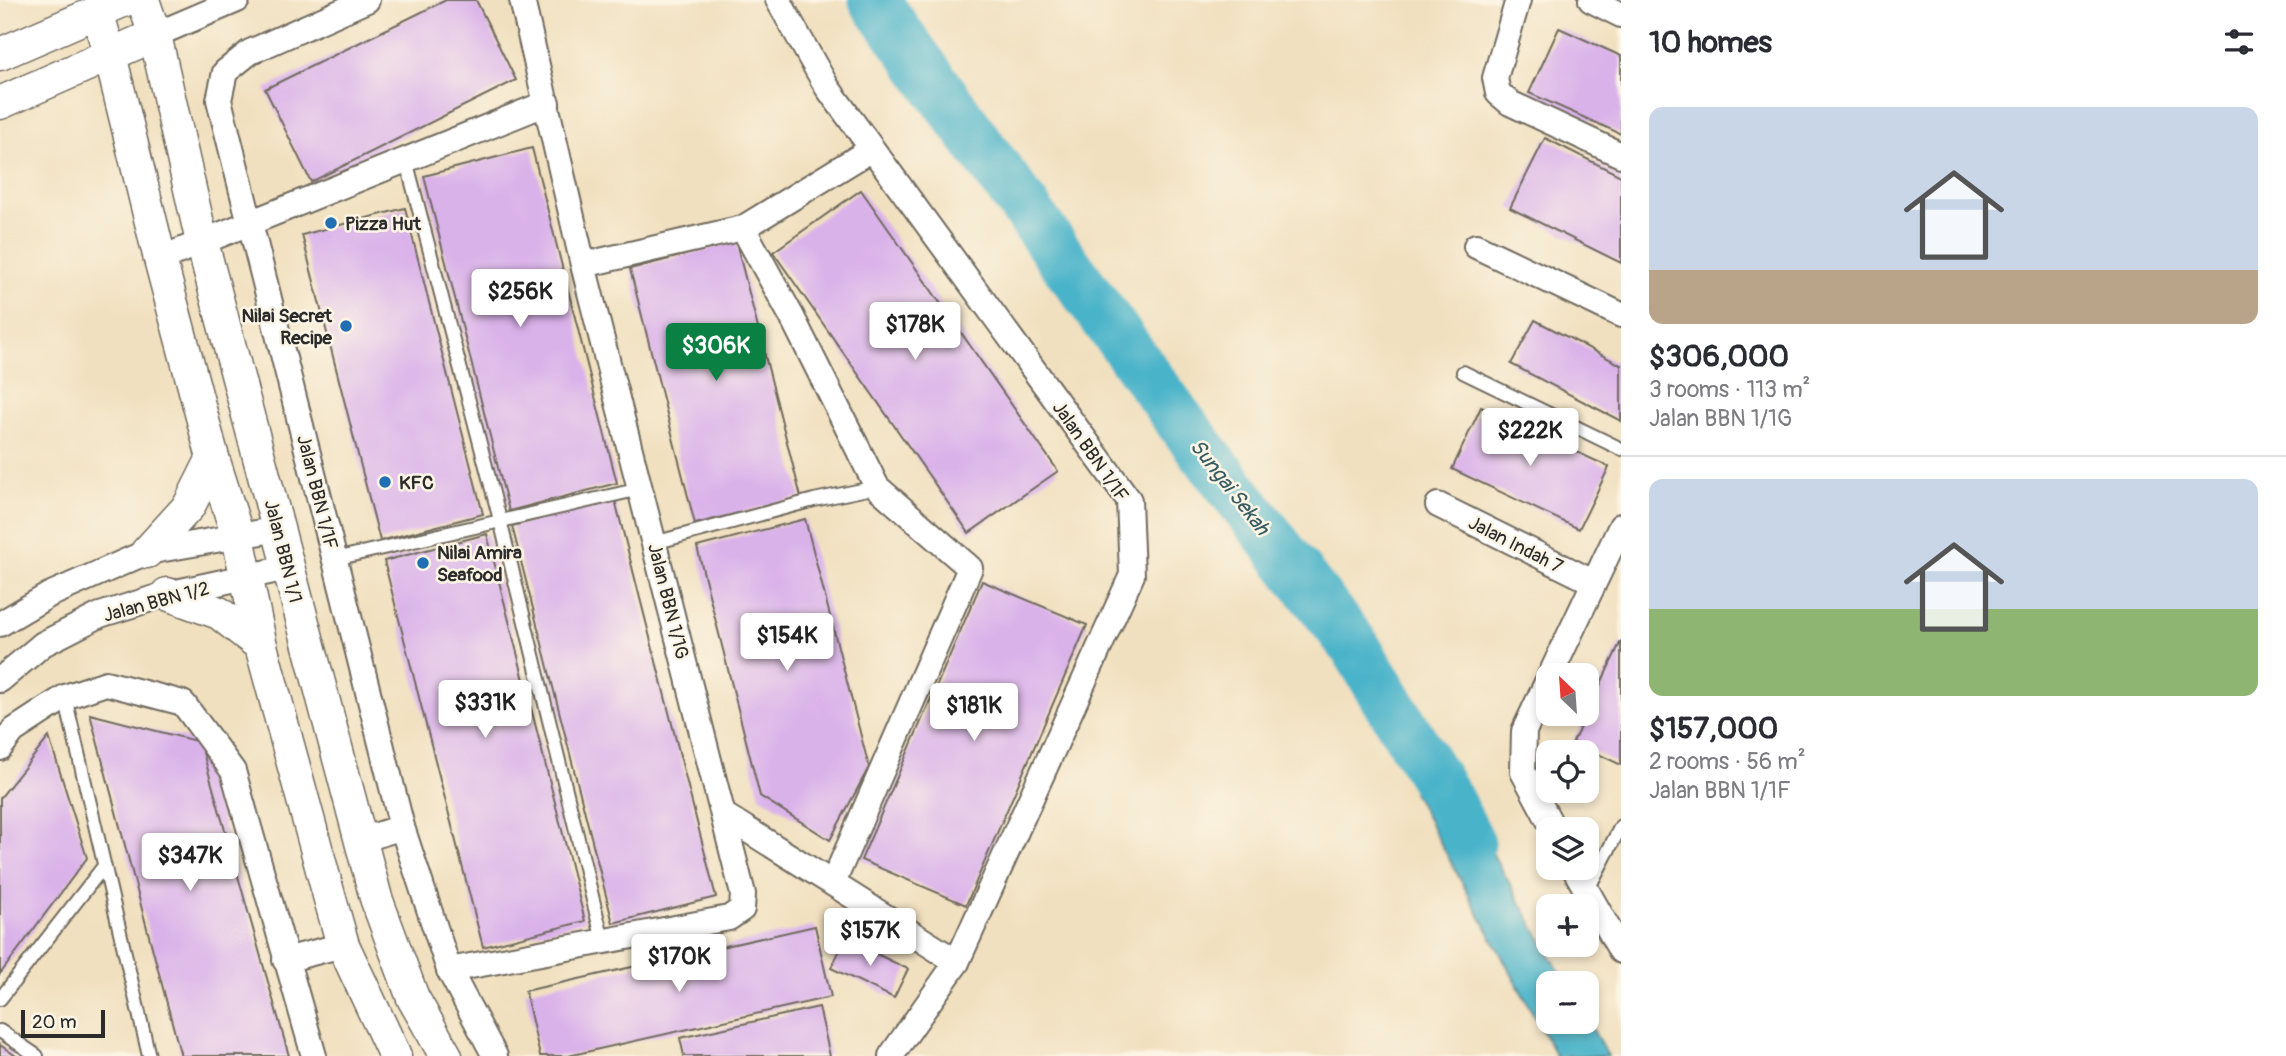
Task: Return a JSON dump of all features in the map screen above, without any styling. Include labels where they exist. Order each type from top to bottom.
[{"type":"street","name":"Jalan BBN 1/1","points":[[143,0],[155,35],[202,242],[376,898],[413,998],[446,1056]]},
{"type":"street","points":[[0,103],[237,0]]},
{"type":"street","name":"Jalan BBN 1/1F","points":[[367,0],[250,52],[225,72],[219,100],[402,827],[449,970],[495,1056]]},
{"type":"street","name":"Jalan BBN 1/1G","points":[[449,970],[729,918],[742,909],[743,894],[724,815],[583,265],[522,0]]},
{"type":"street","name":"Jalan BBN 1/1F","points":[[778,0],[827,87],[1129,500],[1132,575],[957,962],[891,1056]]},
{"type":"street","points":[[1517,0],[1495,78],[1498,93],[1510,103],[1621,155]]},
{"type":"street","points":[[1591,0],[1621,15]]},
{"type":"street","points":[[0,54],[111,6],[110,55],[160,259],[237,537],[261,646],[343,945],[395,1056]]},
{"type":"street","points":[[160,259],[547,103]]},
{"type":"street","points":[[583,265],[743,228],[872,149]]},
{"type":"street","points":[[743,228],[792,317],[877,487],[970,568],[833,883]]},
{"type":"street","points":[[1476,246],[1621,315]]},
{"type":"street","points":[[147,552],[189,506],[213,458]]},
{"type":"street","name":"Jalan Indah 7","points":[[1438,505],[1593,582]]},
{"type":"street","points":[[1555,663],[1621,526]]},
{"type":"street","points":[[0,624],[49,595],[147,552],[279,529]]},
{"type":"street","name":"Jalan BBN 1/2","points":[[0,680],[43,644],[100,615],[167,594],[247,579],[287,568]]},
{"type":"street","points":[[167,594],[219,614],[261,646]]},
{"type":"street","points":[[0,748],[13,732],[65,697],[106,684],[183,703],[233,771],[314,1056]]},
{"type":"street","points":[[1536,705],[1524,731],[1523,772],[1547,817]]},
{"type":"street","points":[[724,815],[957,962]]},
{"type":"street","points":[[362,839],[402,827]]},
{"type":"street","points":[[1581,880],[1621,951]]},
{"type":"street","points":[[285,960],[343,945]]},
{"type":"lane","points":[[407,160],[500,520],[603,941]]},
{"type":"lane","points":[[1463,372],[1621,449]]},
{"type":"lane","points":[[654,543],[814,500],[877,487]]},
{"type":"lane","points":[[335,559],[640,489]]},
{"type":"lane","points":[[65,697],[149,1056]]},
{"type":"lane","points":[[1587,891],[1621,826]]},
{"type":"lane","points":[[0,999],[104,866]]},
{"type":"lane","points":[[0,1031],[37,1056]]},
{"type":"water","points":[[1449,777],[1536,930],[1536,957],[1551,957],[1559,971],[1536,971],[1536,1019],[1413,792]]},
{"type":"water","points":[[1544,1034],[1595,1034],[1608,1056],[1556,1056]]},
{"type":"building","points":[[446,0],[476,0],[516,80],[311,182],[265,89]]},
{"type":"building","points":[[1559,28],[1621,56],[1621,134],[1529,93]]},
{"type":"building","points":[[1545,138],[1621,176],[1621,263],[1510,208]]},
{"type":"building","points":[[532,148],[617,483],[509,511],[424,176]]},
{"type":"building","points":[[861,190],[1058,471],[969,533],[773,252]]},
{"type":"building","points":[[405,208],[483,514],[380,541],[302,235]]},
{"type":"building","points":[[736,242],[801,497],[695,524],[630,269]]},
{"type":"building","points":[[1535,320],[1621,365],[1621,421],[1511,364]]},
{"type":"building","points":[[1481,407],[1609,467],[1579,529],[1452,469]]},
{"type":"building","points":[[615,500],[716,897],[613,923],[512,526]]},
{"type":"building","points":[[805,519],[869,767],[830,840],[760,796],[697,547]]},
{"type":"building","points":[[487,534],[585,921],[483,947],[384,561]]},
{"type":"building","points":[[982,581],[1087,625],[966,905],[861,860]]},
{"type":"building","points":[[1621,641],[1621,765],[1599,754],[1599,740],[1574,740],[1581,726],[1600,726],[1600,685]]},
{"type":"building","points":[[90,714],[200,742],[289,1056],[181,1056]]},
{"type":"building","points":[[49,737],[87,858],[0,974],[0,798]]},
{"type":"building","points":[[815,926],[831,997],[568,1056],[540,1056],[525,991]]},
{"type":"building","points":[[845,939],[908,969],[894,998],[831,968]]},
{"type":"building","points":[[819,1007],[830,1056],[684,1056],[680,1038]]},
{"type":"building","points":[[0,1045],[16,1056],[0,1056]]},
{"type":"waterway","name":"Sungai Sekah","points":[[874,0],[1182,424],[1356,648],[1448,800],[1470,843]]},
{"type":"place","name":"Pizza Hut","points":[[331,223]]},
{"type":"place","name":"Nilai Secret Recipe","points":[[346,326]]},
{"type":"place","name":"KFC","points":[[385,482]]},
{"type":"place","name":"Nilai Amira Seafood","points":[[423,563]]}]
